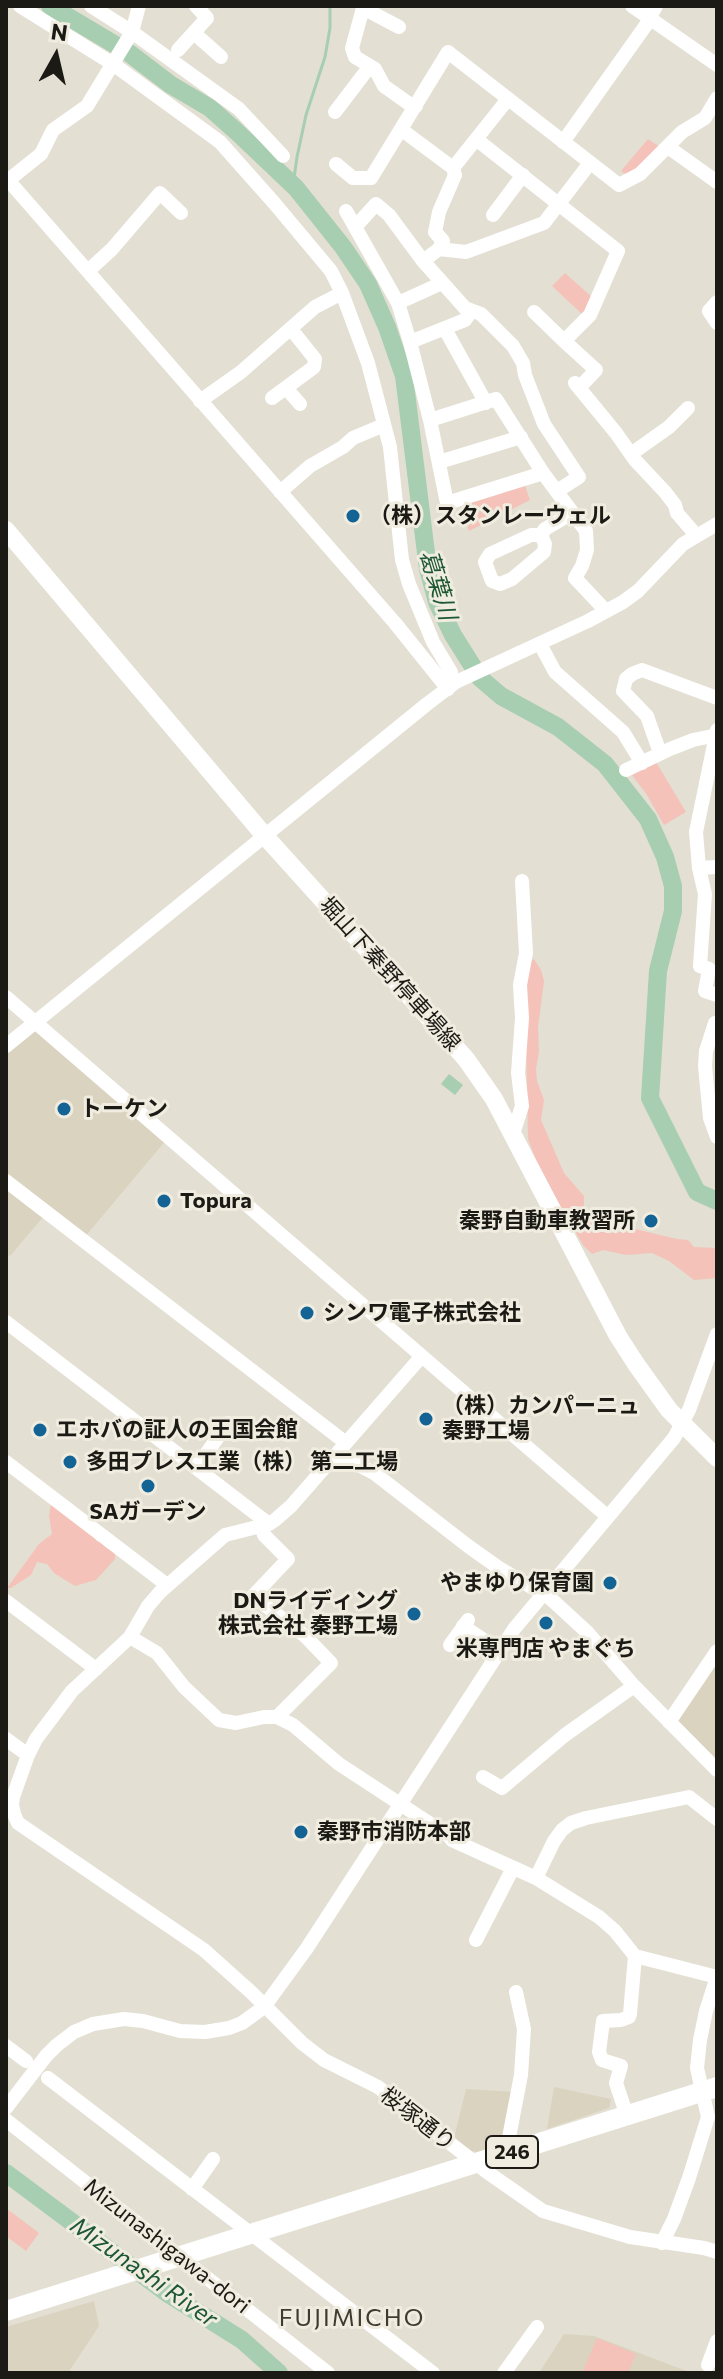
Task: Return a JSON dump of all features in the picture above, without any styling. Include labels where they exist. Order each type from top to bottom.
[{"type":"highway","name":"246","points":[[6,2311],[710,2089]]},
{"type":"main road","name":"堀山下秦野停車場線","points":[[6,530],[264,835],[466,1059],[494,1099],[618,1336],[669,1410],[717,1458]]},
{"type":"street","points":[[20,6],[113,64],[220,142],[331,271],[368,363],[390,447],[402,560],[433,642],[451,672],[452,686]]},
{"type":"street","points":[[91,6],[239,109],[283,156]]},
{"type":"street","points":[[138,6],[132,32],[87,106],[53,130],[41,154],[7,181],[452,686]]},
{"type":"street","points":[[178,50],[207,18],[196,6]]},
{"type":"street","points":[[632,6],[652,12],[717,65]]},
{"type":"street","points":[[399,27],[363,8],[352,48],[355,57],[375,69],[384,86],[416,106]]},
{"type":"street","points":[[563,142],[652,12]]},
{"type":"street","points":[[194,33],[218,61],[231,45]]},
{"type":"street","points":[[336,164],[353,178],[371,178],[448,52],[619,185],[640,174],[682,132],[705,118],[717,98]]},
{"type":"street","points":[[335,112],[370,66]]},
{"type":"street","points":[[453,168],[508,99]]},
{"type":"street","points":[[402,130],[453,168],[455,175],[439,212],[435,232],[443,241],[439,249],[423,261]]},
{"type":"street","points":[[476,139],[618,251],[590,315],[564,341]]},
{"type":"street","points":[[668,147],[717,182]]},
{"type":"street","points":[[439,249],[466,252],[544,223],[590,163]]},
{"type":"street","points":[[493,215],[523,175]]},
{"type":"street","points":[[88,271],[112,249],[160,193],[181,213]]},
{"type":"street","points":[[356,226],[376,204],[389,215],[442,283],[471,311],[481,314],[513,346],[523,363],[549,431],[579,477],[557,491]]},
{"type":"street","points":[[346,211],[398,303],[430,420],[447,503],[543,473]]},
{"type":"street","points":[[398,303],[442,283]]},
{"type":"street","points":[[200,401],[241,372],[315,307],[342,293]]},
{"type":"street","points":[[717,302],[709,311],[717,323]]},
{"type":"street","points":[[410,342],[465,320],[471,311]]},
{"type":"street","points":[[534,312],[596,370],[576,385],[665,492],[677,513],[696,535]]},
{"type":"street","points":[[272,398],[314,367],[315,359],[291,329]]},
{"type":"street","points":[[445,329],[486,403]]},
{"type":"street","points":[[286,388],[300,404]]},
{"type":"street","points":[[430,420],[496,399],[543,473],[586,531],[587,550],[575,578],[606,611]]},
{"type":"street","points":[[631,454],[669,427],[680,410]]},
{"type":"street","points":[[280,492],[329,448],[343,447],[353,438],[384,425]]},
{"type":"street","points":[[439,462],[524,442],[549,431]]},
{"type":"street","points":[[541,535],[545,529],[572,513]]},
{"type":"street","points":[[6,1046],[427,704],[452,686],[606,611],[638,591],[683,544],[715,528]]},
{"type":"street","points":[[540,644],[555,672],[623,732],[642,763]]},
{"type":"street","points":[[660,753],[647,716],[623,691],[626,679],[642,670],[717,698]]},
{"type":"street","points":[[626,770],[660,753],[717,733],[696,832],[705,894],[700,966],[709,969],[705,991],[717,995]]},
{"type":"street","points":[[699,868],[717,867]]},
{"type":"street","points":[[513,1134],[522,1106],[518,1073],[522,1018],[520,985],[526,953],[522,881]]},
{"type":"street","points":[[6,997],[607,1516]]},
{"type":"street","points":[[715,1023],[706,1051],[705,1066],[712,1086],[710,1118],[717,1137]]},
{"type":"street","points":[[6,1181],[468,1546],[541,1595],[549,1597],[588,1633],[634,1686],[717,1770]]},
{"type":"street","points":[[6,1322],[265,1525]]},
{"type":"street","points":[[6,2108],[57,2045],[74,2032],[93,2024],[124,2019],[180,2031],[205,2032],[242,2023],[264,2007],[307,1948],[500,1651],[541,1595],[674,1438],[683,1424],[717,1334]]},
{"type":"street","points":[[6,1833],[18,1823],[12,1805],[28,1755],[72,1691],[130,1637],[148,1606],[167,1585],[225,1535],[265,1525],[291,1506],[421,1357]]},
{"type":"street","points":[[196,1468],[228,1423]]},
{"type":"street","points":[[6,1462],[167,1585]]},
{"type":"street","points":[[265,1525],[264,1535],[288,1559],[253,1596],[305,1636],[331,1663],[277,1717]]},
{"type":"street","points":[[6,1601],[96,1669]]},
{"type":"street","points":[[450,1645],[466,1623],[500,1651]]},
{"type":"street","points":[[130,1637],[157,1653],[184,1687],[219,1720],[236,1723],[277,1717],[293,1725],[339,1764],[452,1840],[536,1878],[599,1917],[635,1956],[629,2017],[603,2021],[599,2052],[602,2060],[621,2066],[616,2083],[627,2116]]},
{"type":"street","points":[[669,1722],[717,1651]]},
{"type":"street","points":[[483,1777],[502,1788],[565,1735],[634,1686]]},
{"type":"street","points":[[6,1739],[28,1755]]},
{"type":"street","points":[[536,1878],[562,1830],[586,1818],[689,1797],[717,1819]]},
{"type":"street","name":"桜塚通り","points":[[18,1823],[204,1950],[324,2060],[378,2087],[543,2211],[630,2237],[717,2252]]},
{"type":"street","points":[[476,1940],[513,1868]]},
{"type":"street","points":[[635,1956],[717,1979],[700,2040],[697,2068],[710,2089],[708,2117],[674,2219],[662,2243]]},
{"type":"street","points":[[506,2153],[521,2075],[524,2029],[516,1992]]},
{"type":"street","points":[[6,2046],[26,2061]]},
{"type":"street","points":[[48,2078],[433,2373]]},
{"type":"street","name":"Mizunashigawa-dori","points":[[6,2120],[328,2373]]},
{"type":"street","points":[[192,2189],[213,2159]]},
{"type":"street","points":[[504,2373],[537,2327]]},
{"type":"street","points":[[708,2365],[717,2341]]},
{"type":"shaded area","points":[[648,139],[663,149],[630,177],[621,171]]},
{"type":"shaded area","points":[[565,273],[593,298],[583,315],[552,286]]},
{"type":"shaded area","points":[[524,483],[530,500],[469,531],[461,503]]},
{"type":"shaded area","points":[[656,762],[686,812],[664,825],[632,775]]},
{"type":"shaded area","points":[[534,959],[544,981],[536,1069],[544,1100],[541,1120],[564,1173],[584,1196],[584,1219],[614,1233],[635,1229],[688,1240],[694,1247],[717,1248],[717,1278],[694,1280],[669,1261],[652,1253],[626,1255],[603,1250],[592,1254],[583,1245],[562,1209],[528,1139],[525,979],[528,962]]},
{"type":"shaded area","points":[[36,1028],[167,1139],[84,1238],[6,1174],[6,1052]]},
{"type":"shaded area","points":[[449,1074],[463,1085],[455,1095],[441,1084]]},
{"type":"shaded area","points":[[6,1188],[44,1216],[10,1256],[6,1254]]},
{"type":"shaded area","points":[[51,1503],[95,1537],[96,1541],[115,1552],[115,1559],[96,1580],[75,1586],[54,1573],[47,1564],[37,1562],[31,1575],[7,1588],[39,1544],[52,1534],[49,1516]]},
{"type":"shaded area","points":[[717,1658],[717,1767],[675,1723]]},
{"type":"shaded area","points":[[554,2087],[611,2099],[609,2108],[547,2129]]},
{"type":"shaded area","points":[[466,2089],[515,2092],[505,2143],[478,2152],[467,2150],[454,2138]]},
{"type":"shaded area","points":[[6,2208],[39,2233],[26,2251],[6,2236]]},
{"type":"shaded area","points":[[94,2301],[99,2326],[68,2373],[6,2373],[6,2327]]},
{"type":"shaded area","points":[[564,2334],[594,2336],[692,2373],[539,2373]]},
{"type":"shaded area","points":[[597,2338],[636,2354],[628,2373],[582,2373]]},
{"type":"waterway","name":"葛葉川","points":[[50,6],[129,53],[171,85],[210,108],[296,188],[368,284],[404,376],[428,569],[437,602],[453,635],[480,678],[501,696],[558,727],[605,764],[648,819],[665,857],[673,886],[673,911],[658,971],[650,1098],[697,1192],[717,1201]]},
{"type":"waterway","points":[[293,185],[306,115],[325,57],[330,6]]},
{"type":"waterway","name":"Mizunashi River","points":[[6,2173],[167,2293],[242,2340],[279,2373]]},
{"type":"place","name":"（株）スタンレーウェル","points":[[353,516]]},
{"type":"place","name":"トーケン","points":[[64,1109]]},
{"type":"place","name":"Topura","points":[[164,1201]]},
{"type":"place","name":"秦野自動車教習所","points":[[651,1221]]},
{"type":"place","name":"シンワ電子株式会社","points":[[307,1313]]},
{"type":"place","name":"（株）カンパーニュ 秦野工場","points":[[426,1419]]},
{"type":"place","name":"エホバの証人の王国会館","points":[[40,1430]]},
{"type":"place","name":"多田プレス工業（株） 第二工場","points":[[70,1462]]},
{"type":"place","name":"SAガーデン","points":[[148,1486]]},
{"type":"place","name":"やまゆり保育園","points":[[610,1583]]},
{"type":"place","name":"DNライディング 株式会社 秦野工場","points":[[414,1614]]},
{"type":"place","name":"米専門店 やまぐち","points":[[546,1623]]},
{"type":"place","name":"秦野市消防本部","points":[[301,1832]]},
{"type":"district","name":"FUJIMICHO","points":[[352,2318]]}]
